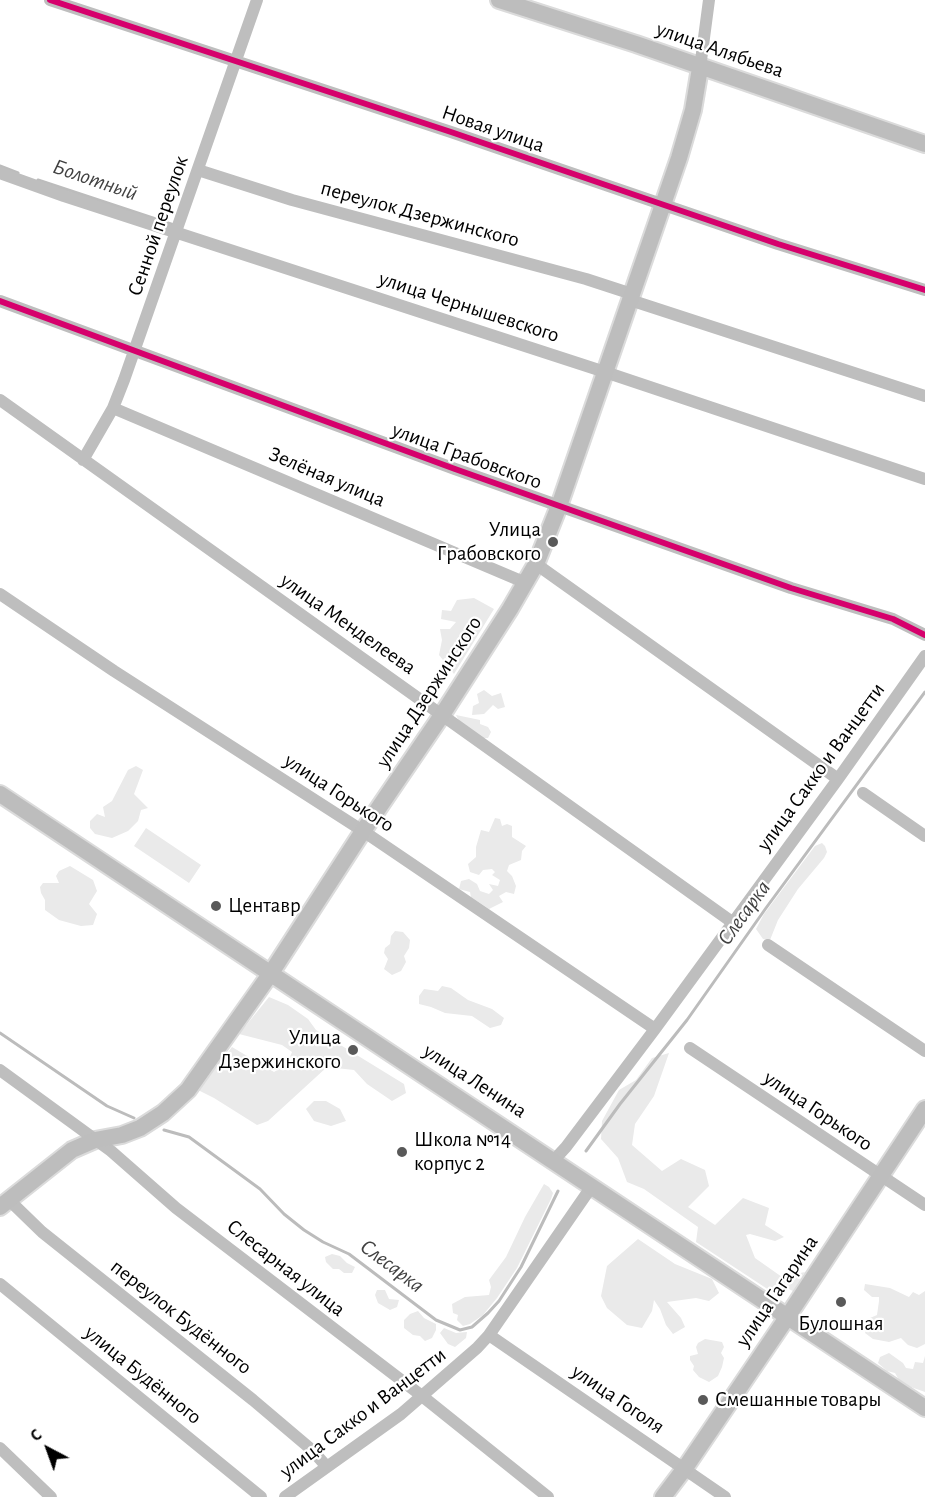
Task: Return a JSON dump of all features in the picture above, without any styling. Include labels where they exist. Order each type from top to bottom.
[{"type":"main road","name":"улица Алябьева","points":[[499,0],[636,44],[925,144]]},
{"type":"main road","name":"улица Дзержинского","points":[[4,1203],[72,1150],[95,1140],[122,1135],[140,1128],[183,1096],[213,1058],[271,973],[442,715],[526,583],[559,506],[631,297],[693,110],[700,68]]},
{"type":"main road","name":"улица Ленина","points":[[0,794],[925,1408]]},
{"type":"main road","name":"улица Гагарина","points":[[663,1497],[788,1316],[925,1108]]},
{"type":"street","name":"Новая улица","points":[[50,0],[521,155],[662,205],[925,290]]},
{"type":"street","name":"Сенной переулок","points":[[83,460],[113,408],[135,351],[257,0]]},
{"type":"street","points":[[700,68],[709,0]]},
{"type":"street","name":"переулок Дзержинского","points":[[198,170],[282,197],[586,279],[631,297],[925,396]]},
{"type":"street","name":"улица Чернышевского","points":[[0,172],[177,233],[925,479]]},
{"type":"street","name":"улица Грабовского","points":[[0,301],[559,506],[791,588],[893,619],[925,635]]},
{"type":"street","name":"улица Менделеева","points":[[0,400],[732,922]]},
{"type":"street","name":"Зелёная улица","points":[[113,408],[526,583]]},
{"type":"street","points":[[536,564],[838,779]]},
{"type":"street","name":"улица Горького","points":[[0,594],[114,671],[363,831],[655,1029]]},
{"type":"street","name":"улица Сакко и Ванцетти","points":[[554,1160],[655,1029],[925,656]]},
{"type":"street","points":[[863,793],[925,836]]},
{"type":"street","points":[[768,945],[925,1051]]},
{"type":"street","name":"улица Горького","points":[[690,1048],[925,1205]]},
{"type":"street","name":"Слесарная улица","points":[[0,1070],[117,1156],[185,1215],[422,1396],[548,1497]]},
{"type":"street","name":"улица Сакко и Ванцетти","points":[[285,1497],[401,1414],[465,1360],[489,1335],[592,1186]]},
{"type":"street","name":"переулок Будённого","points":[[4,1203],[254,1400],[312,1450],[327,1467]]},
{"type":"street","name":"улица Будённого","points":[[0,1284],[261,1497]]},
{"type":"street","name":"улица Гоголя","points":[[489,1335],[724,1497]]},
{"type":"street","points":[[0,1448],[51,1497]]},
{"type":"shaded area","points":[[474,598],[494,609],[454,674],[439,655],[442,640],[440,629],[450,629],[456,622],[441,619],[442,610],[451,611],[457,600]]},
{"type":"shaded area","points":[[484,690],[492,696],[501,693],[505,707],[498,709],[493,705],[484,714],[472,715],[473,706],[479,703],[477,694]]},
{"type":"shaded area","points":[[456,715],[480,720],[480,724],[488,727],[491,732],[488,738],[482,738],[459,721]]},
{"type":"shaded area","points":[[136,766],[143,770],[134,794],[148,808],[141,810],[138,821],[128,831],[112,838],[95,834],[90,828],[90,821],[97,814],[105,817],[103,807],[112,801],[128,770]]},
{"type":"shaded area","points":[[495,818],[500,819],[502,826],[507,824],[512,826],[512,837],[526,846],[522,851],[521,860],[509,865],[507,871],[516,886],[514,894],[506,892],[499,896],[503,902],[489,909],[471,897],[470,892],[459,889],[461,881],[469,879],[477,884],[480,891],[489,894],[493,890],[489,884],[498,886],[500,880],[492,875],[495,872],[492,869],[483,870],[479,875],[470,872],[468,864],[476,857],[476,847],[481,830],[489,832]]},
{"type":"shaded area","points":[[146,828],[201,865],[189,883],[134,846]]},
{"type":"shaded area","points":[[822,843],[827,852],[824,858],[798,889],[778,920],[770,940],[763,939],[756,929],[764,914],[815,846]]},
{"type":"shaded area","points":[[70,866],[93,880],[97,891],[89,904],[97,914],[93,925],[81,926],[59,920],[45,910],[45,900],[40,887],[43,883],[59,883],[56,876],[59,871]]},
{"type":"shaded area","points":[[395,931],[403,932],[410,940],[409,948],[404,956],[406,962],[401,971],[392,975],[384,969],[388,959],[384,953]]},
{"type":"shaded area","points":[[442,986],[451,988],[468,1000],[492,1009],[504,1018],[501,1025],[490,1028],[472,1016],[445,1013],[419,1004],[419,996],[424,989],[438,991]]},
{"type":"shaded area","points":[[269,997],[288,1005],[308,1019],[316,1030],[404,1084],[406,1093],[392,1101],[367,1084],[354,1070],[327,1067],[268,1121],[257,1125],[198,1090],[232,1047],[274,1072],[287,1064],[292,1052],[282,1045],[239,1034]]},
{"type":"shaded area","points":[[669,1053],[654,1096],[635,1124],[632,1145],[662,1171],[681,1159],[705,1170],[709,1186],[688,1207],[715,1225],[743,1198],[769,1208],[765,1225],[784,1237],[775,1241],[746,1235],[755,1258],[782,1277],[805,1272],[793,1291],[780,1285],[772,1292],[696,1242],[698,1227],[644,1189],[627,1182],[618,1158],[601,1139],[602,1121],[619,1090],[636,1080],[652,1058]]},
{"type":"shaded area","points":[[314,1101],[326,1101],[340,1109],[346,1121],[331,1126],[314,1121],[306,1109]]},
{"type":"shaded area","points":[[544,1184],[553,1193],[517,1268],[483,1315],[463,1326],[457,1320],[458,1315],[453,1313],[452,1304],[465,1297],[489,1295],[491,1287],[489,1280],[506,1257]]},
{"type":"shaded area","points":[[638,1239],[675,1264],[712,1279],[719,1293],[709,1301],[696,1298],[667,1302],[681,1318],[685,1327],[673,1334],[654,1300],[652,1311],[642,1328],[627,1325],[607,1308],[601,1296],[607,1266]]},
{"type":"shaded area","points":[[332,1254],[340,1256],[355,1267],[352,1273],[333,1269],[326,1262],[325,1257]]},
{"type":"shaded area","points":[[865,1284],[890,1288],[909,1297],[913,1292],[919,1295],[925,1291],[925,1344],[917,1348],[908,1345],[901,1338],[889,1342],[873,1339],[865,1333],[870,1318],[877,1315],[879,1297],[872,1297],[864,1290]]},
{"type":"shaded area","points":[[377,1290],[385,1290],[389,1299],[399,1300],[397,1307],[390,1310],[378,1303],[375,1295]]},
{"type":"shaded area","points":[[418,1311],[424,1318],[436,1324],[432,1338],[425,1341],[404,1328],[404,1320],[410,1314]]},
{"type":"shaded area","points":[[444,1328],[456,1333],[467,1332],[466,1338],[455,1347],[448,1344],[440,1333]]},
{"type":"shaded area","points":[[705,1339],[722,1342],[724,1347],[721,1353],[724,1358],[722,1367],[718,1376],[709,1382],[699,1377],[693,1370],[694,1366],[690,1360],[690,1356],[698,1354],[696,1347],[698,1343]]},
{"type":"shaded area","points":[[889,1353],[906,1368],[913,1369],[915,1362],[923,1363],[925,1356],[925,1392],[908,1386],[899,1380],[895,1373],[887,1371],[878,1363],[880,1357]]},
{"type":"waterway","name":"Болотный","points":[[0,166],[18,173]]},
{"type":"waterway","name":"Болотный","points":[[38,180],[174,225]]},
{"type":"waterway","name":"Слесарка","points":[[586,1151],[687,1020],[766,908],[925,692]]},
{"type":"waterway","name":"Слесарка","points":[[0,1033],[107,1106],[134,1118]]},
{"type":"waterway","name":"Слесарка","points":[[164,1130],[189,1137],[260,1189],[284,1214],[304,1230],[349,1254],[436,1320],[460,1330],[472,1327],[499,1301],[521,1267],[558,1191]]},
{"type":"cycle path","points":[[50,0],[451,132],[778,244],[925,290]]},
{"type":"cycle path","points":[[0,301],[455,469],[791,588],[893,619],[925,635]]},
{"type":"place","name":"Улица Грабовского","points":[[553,542]]},
{"type":"place","name":"Центавр","points":[[216,906]]},
{"type":"place","name":"Улица Дзержинского","points":[[353,1050]]},
{"type":"place","name":"Школа №14 корпус 2","points":[[402,1152]]},
{"type":"place","name":"Булошная","points":[[841,1302]]},
{"type":"place","name":"Смешанные товары","points":[[703,1400]]}]
